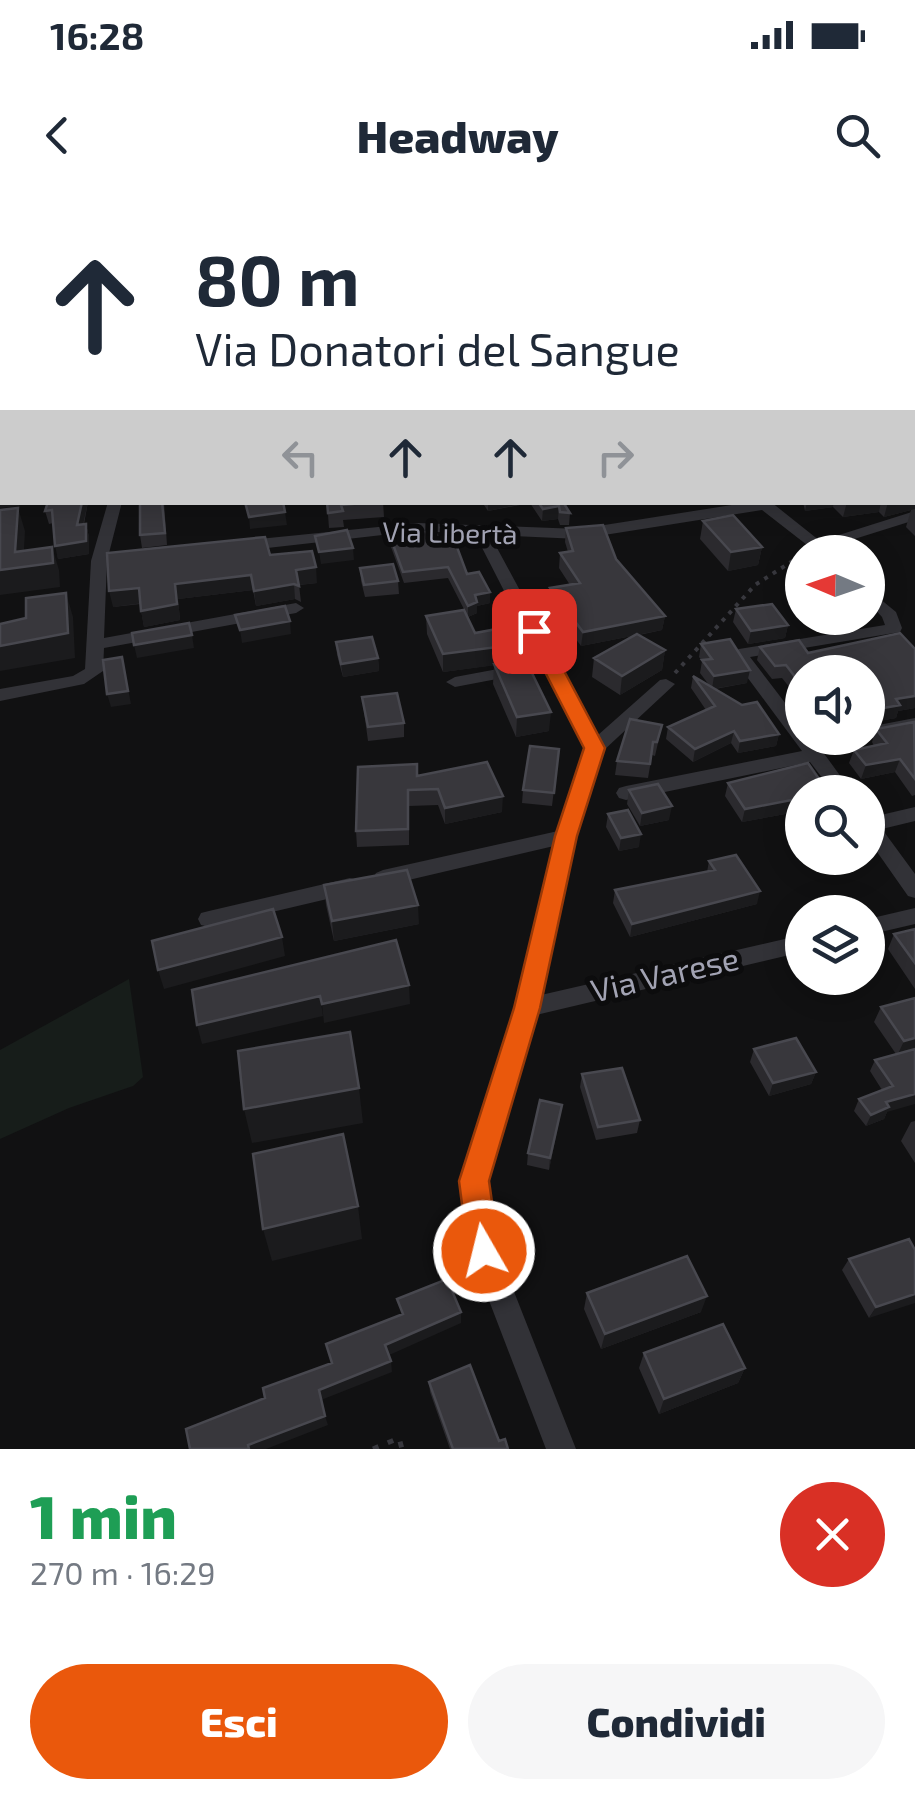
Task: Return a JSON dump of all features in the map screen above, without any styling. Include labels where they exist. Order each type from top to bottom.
[{"type":"street","points":[[0,694],[78,680],[94,671],[115,505]]},
{"type":"street","name":"Via Libertà","points":[[230,547],[418,527],[579,534],[756,505]]},
{"type":"street","points":[[763,505],[803,535]]},
{"type":"street","points":[[861,535],[915,516]]},
{"type":"street","points":[[482,532],[595,748]]},
{"type":"street","points":[[97,644],[296,608]]},
{"type":"street","points":[[885,611],[894,628],[885,632]]},
{"type":"street","points":[[785,715],[739,654],[868,635]]},
{"type":"street","points":[[455,682],[551,664]]},
{"type":"street","points":[[561,1449],[484,1251],[474,1181],[527,1008],[566,836],[595,748],[666,684]]},
{"type":"street","points":[[885,730],[915,724]]},
{"type":"street","points":[[626,793],[789,755]]},
{"type":"street","points":[[815,755],[830,775]]},
{"type":"street","points":[[885,821],[915,814]]},
{"type":"street","points":[[209,918],[566,836]]},
{"type":"street","points":[[885,849],[915,890]]},
{"type":"street","points":[[885,923],[915,916]]},
{"type":"street","name":"Via Varese","points":[[527,1008],[785,947]]},
{"type":"path","points":[[666,684],[755,585],[785,566]]},
{"type":"path","points":[[373,1449],[398,1438],[402,1449]]},
{"type":"shaded area","points":[[129,979],[143,1077],[133,1086],[69,1108],[0,1139],[0,1050]]},
{"type":"building","points":[[47,505],[81,505],[77,525],[86,524],[86,541],[55,546],[52,510],[45,511]]},
{"type":"building","points":[[140,505],[162,505],[165,533],[140,535]]},
{"type":"building","points":[[246,505],[284,505],[285,512],[249,517]]},
{"type":"building","points":[[327,505],[341,505],[343,511],[328,513]]},
{"type":"building","points":[[540,505],[565,505],[570,513],[560,512],[559,506],[543,509]]},
{"type":"building","points":[[18,508],[15,552],[52,547],[53,563],[0,570],[0,510]]},
{"type":"building","points":[[733,515],[762,547],[731,552],[703,521]]},
{"type":"building","points":[[603,525],[616,559],[665,616],[583,632],[550,588],[580,583],[560,553],[573,551],[566,528]]},
{"type":"building","points":[[347,530],[353,548],[319,552],[315,536]]},
{"type":"building","points":[[435,531],[439,541],[454,539],[467,574],[479,572],[490,592],[475,595],[477,602],[468,606],[448,567],[403,572],[390,536]]},
{"type":"building","points":[[265,537],[270,555],[312,551],[316,567],[296,570],[299,586],[254,591],[251,575],[175,584],[177,604],[141,611],[139,588],[109,591],[107,553]]},
{"type":"building","points":[[393,564],[398,581],[364,585],[360,568]]},
{"type":"building","points":[[66,593],[68,633],[0,646],[0,624],[26,618],[26,598]]},
{"type":"building","points":[[772,604],[785,625],[751,631],[736,609]]},
{"type":"building","points":[[285,606],[290,621],[240,630],[235,615]]},
{"type":"building","points":[[464,610],[475,633],[497,629],[505,646],[443,654],[426,616]]},
{"type":"building","points":[[189,623],[192,635],[134,645],[132,633]]},
{"type":"building","points":[[900,633],[915,649],[915,696],[896,699],[900,705],[885,708],[885,655],[785,655],[785,665],[775,666],[760,647],[799,640],[808,653]]},
{"type":"building","points":[[637,634],[665,650],[622,676],[594,658]]},
{"type":"building","points":[[372,637],[378,658],[341,664],[336,642]]},
{"type":"building","points":[[730,639],[750,670],[714,676],[702,660],[712,659],[701,644]]},
{"type":"building","points":[[122,657],[128,691],[107,694],[103,660]]},
{"type":"building","points":[[514,661],[517,667],[528,665],[551,712],[517,717],[494,664]]},
{"type":"building","points":[[693,676],[742,705],[757,702],[779,734],[740,741],[734,731],[695,749],[668,727],[715,706]]},
{"type":"building","points":[[397,693],[404,723],[368,727],[362,697]]},
{"type":"building","points":[[630,719],[662,725],[657,742],[653,742],[650,764],[617,761]]},
{"type":"building","points":[[914,722],[915,779],[900,759],[866,765],[858,755],[885,755],[885,727]]},
{"type":"building","points":[[530,746],[559,749],[554,793],[523,790]]},
{"type":"building","points":[[487,762],[503,796],[445,808],[438,789],[408,790],[408,829],[356,831],[358,767],[417,764],[417,776]]},
{"type":"building","points":[[808,763],[816,775],[785,775],[785,801],[745,809],[728,783]]},
{"type":"building","points":[[658,784],[672,806],[642,813],[629,790]]},
{"type":"building","points":[[628,810],[641,834],[621,838],[608,814]]},
{"type":"building","points":[[736,855],[760,891],[632,924],[615,890],[715,870],[709,861]]},
{"type":"building","points":[[407,870],[418,905],[332,921],[324,885]]},
{"type":"building","points":[[273,909],[282,937],[158,970],[152,941]]},
{"type":"building","points":[[915,929],[915,963],[894,934]]},
{"type":"building","points":[[396,940],[409,985],[322,1004],[320,996],[197,1025],[192,990]]},
{"type":"building","points":[[915,998],[915,1038],[904,1041],[881,1007]]},
{"type":"building","points":[[350,1032],[359,1088],[244,1109],[238,1051]]},
{"type":"building","points":[[796,1038],[816,1072],[773,1083],[754,1049]]},
{"type":"building","points":[[915,1049],[915,1094],[886,1102],[889,1107],[871,1115],[859,1099],[893,1086],[875,1060]]},
{"type":"building","points":[[622,1068],[640,1120],[598,1127],[582,1074]]},
{"type":"building","points":[[540,1100],[562,1105],[550,1158],[528,1153]]},
{"type":"building","points":[[343,1134],[358,1206],[263,1229],[253,1154]]},
{"type":"building","points":[[909,1239],[915,1250],[915,1294],[876,1307],[849,1259]]},
{"type":"building","points":[[687,1256],[707,1296],[605,1334],[587,1293]]},
{"type":"building","points":[[447,1279],[461,1312],[385,1345],[391,1361],[319,1390],[325,1416],[248,1445],[249,1449],[190,1449],[186,1429],[265,1398],[263,1388],[332,1363],[326,1344],[403,1314],[397,1299]]},
{"type":"building","points":[[723,1324],[745,1368],[664,1399],[644,1353]]},
{"type":"building","points":[[470,1365],[499,1441],[505,1439],[508,1449],[453,1449],[429,1382]]},
{"type":"route","points":[[484,1251],[474,1181],[527,1008],[566,836],[595,748],[534,631]]}]
